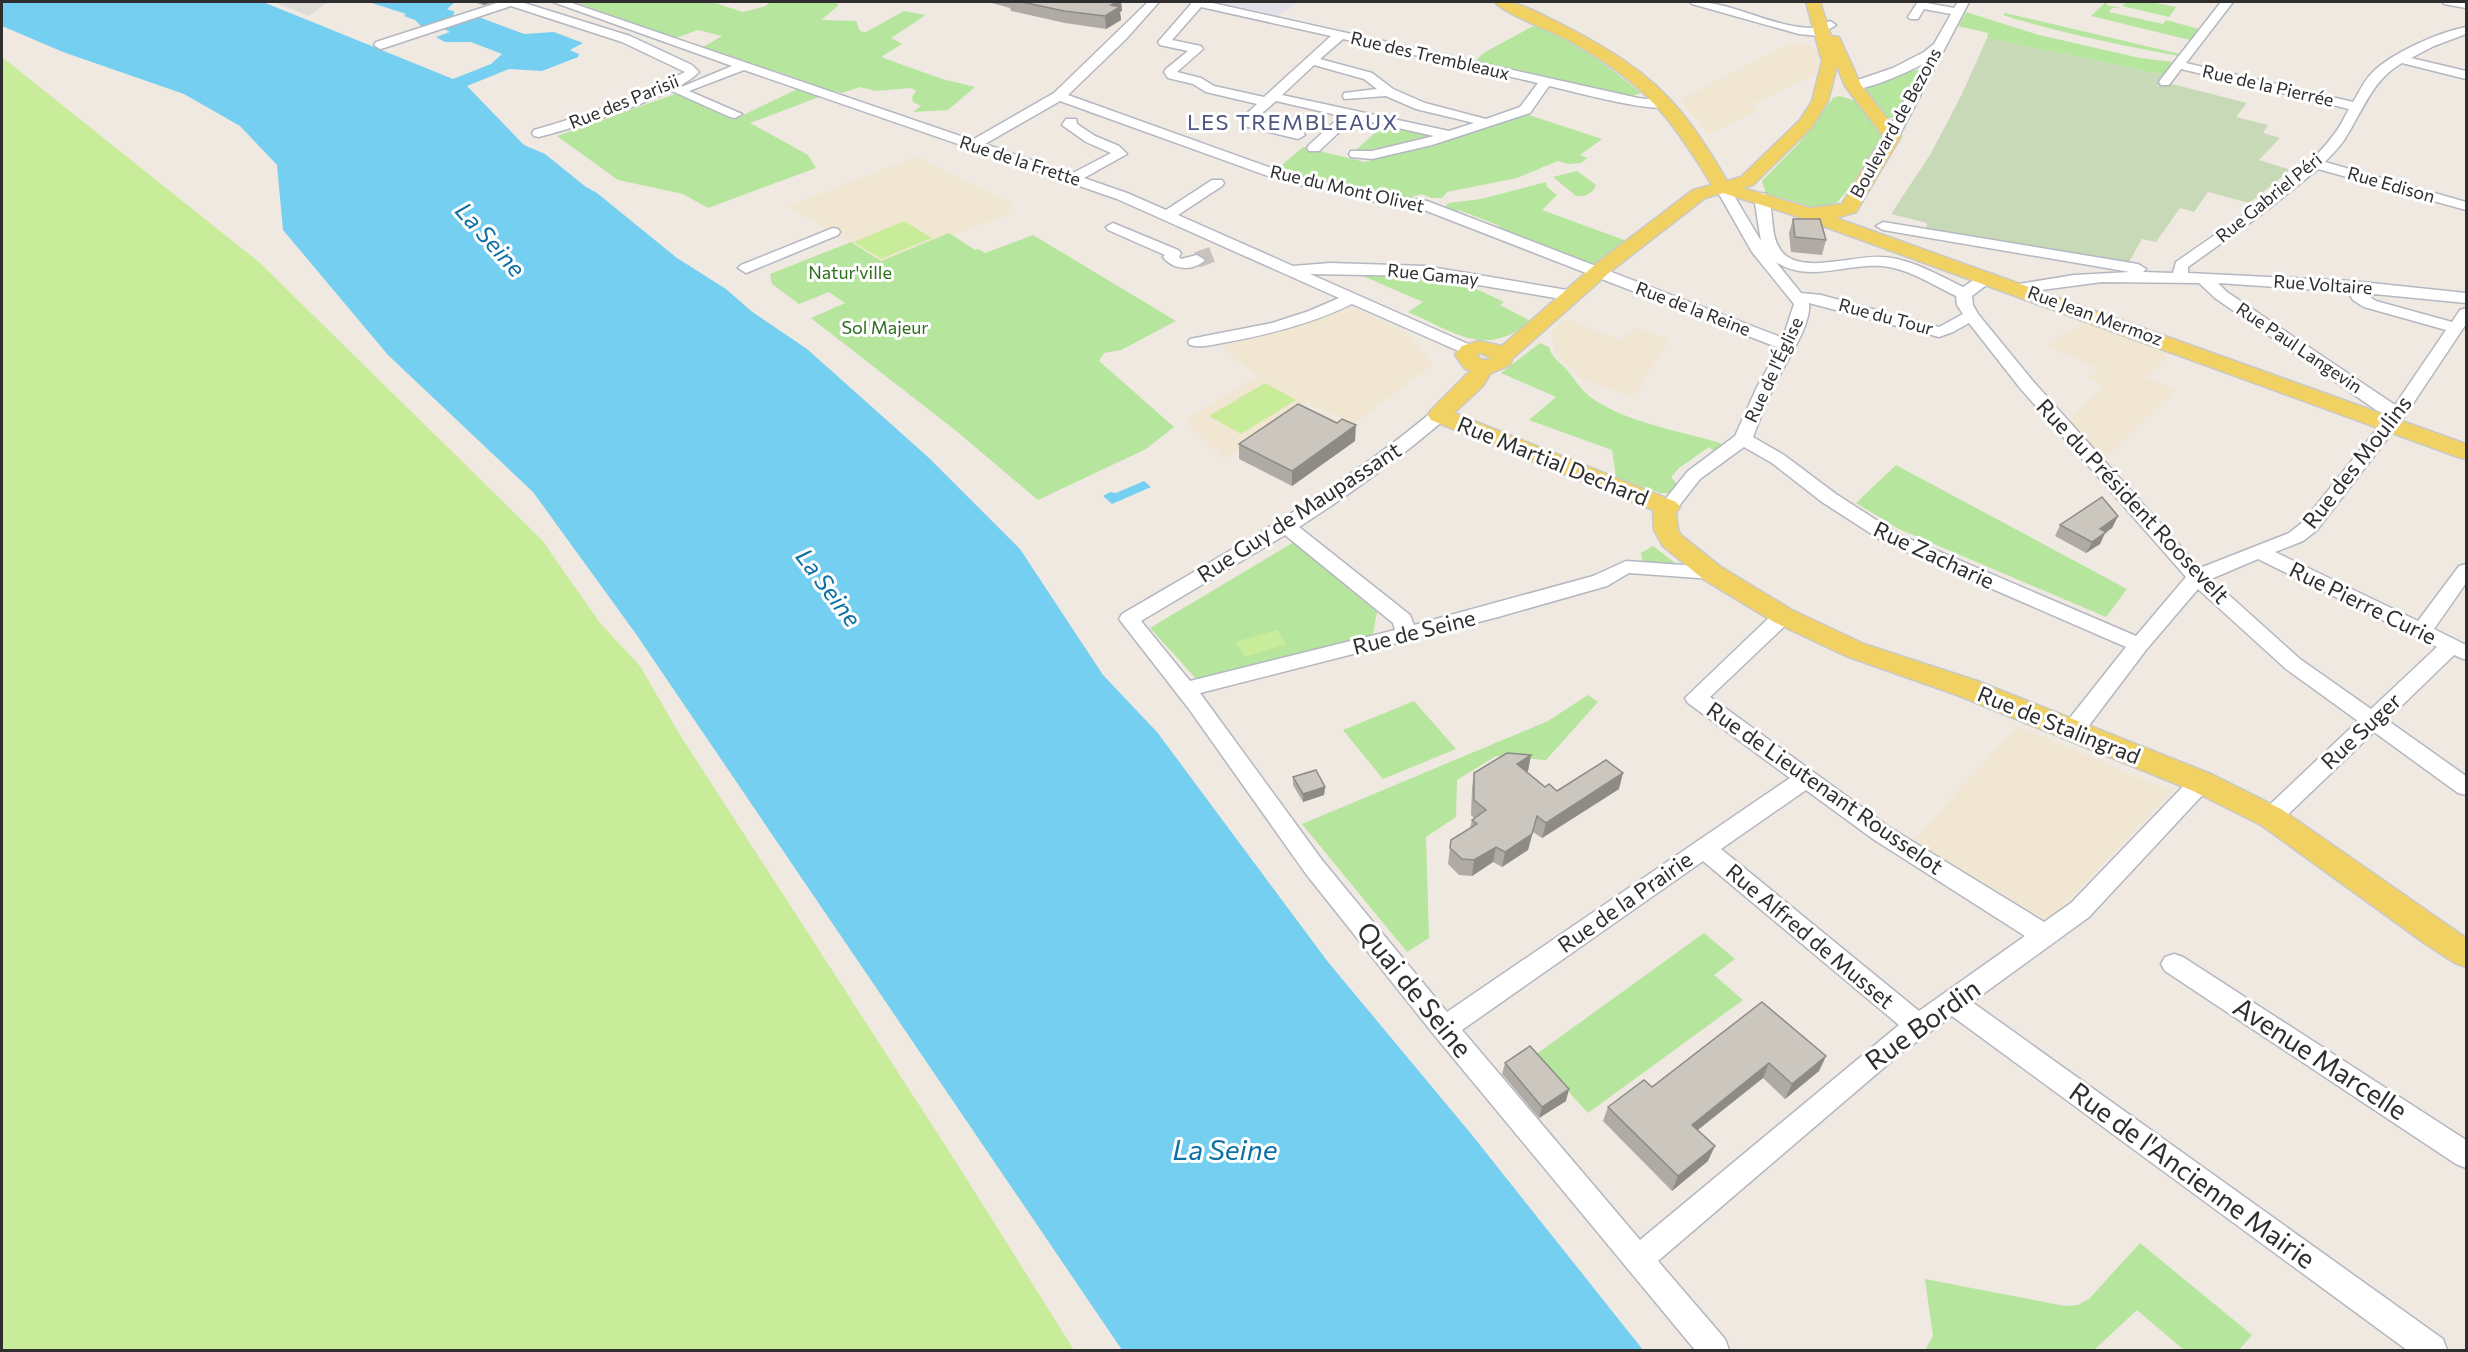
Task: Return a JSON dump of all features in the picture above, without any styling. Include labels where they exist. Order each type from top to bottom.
[{"type":"main road","points":[[1502,2],[1587,44],[1637,78],[1666,105],[1690,136],[1722,187]]},
{"type":"main road","points":[[1753,191],[1821,100],[1830,61],[1815,2]]},
{"type":"main road","points":[[1822,30],[1846,89],[1865,102],[1892,136]]},
{"type":"main road","points":[[1821,100],[1846,89]]},
{"type":"main road","name":"Boulevard de Bezons","points":[[1806,212],[1836,212],[1849,208],[1892,136]]},
{"type":"main road","name":"Rue Guy de Maupassant","points":[[1438,415],[1474,382],[1492,357],[1526,336],[1599,272],[1699,194],[1722,187]]},
{"type":"main road","name":"Rue Jean Mermoz","points":[[1722,187],[1753,191],[1806,212],[1881,233],[2018,288],[2394,418],[2466,452]]},
{"type":"main road","name":"Boulevard de Bezons","points":[[1849,208],[1857,224],[1881,233]]},
{"type":"main road","points":[[1469,350],[1479,347],[1492,357]]},
{"type":"main road","name":"Rue Martial Dechard","points":[[1438,415],[1668,507]]},
{"type":"main road","name":"Rue de Stalingrad","points":[[1668,507],[1664,513],[1666,530],[1672,541],[1712,573],[1783,616],[1855,650],[1967,688],[2201,782],[2271,817],[2466,954]]},
{"type":"street","points":[[380,45],[511,2]]},
{"type":"street","name":"Rue des Parisii","points":[[511,2],[626,39],[693,72],[673,89],[539,133]]},
{"type":"street","name":"Rue de la Frette","points":[[559,2],[1073,178],[1233,244],[1469,350]]},
{"type":"street","points":[[975,144],[1059,96],[1154,2]]},
{"type":"street","points":[[1197,2],[1164,42],[1197,49],[1170,72],[1172,75],[1197,81],[1210,89],[1267,102]]},
{"type":"street","name":"Rue des Trembleaux","points":[[1197,2],[1545,82],[1638,102],[1666,105]]},
{"type":"street","points":[[1696,2],[1780,25],[1822,30]]},
{"type":"street","points":[[2164,82],[2180,65],[2227,2]]},
{"type":"street","points":[[2448,2],[2466,5]]},
{"type":"street","points":[[1914,17],[1921,5],[1960,7]]},
{"type":"street","name":"Boulevard de Bezons","points":[[1892,136],[1960,7]]},
{"type":"street","name":"Rue Gabriel Péri","points":[[2180,276],[2181,265],[2253,214],[2316,164],[2339,138],[2374,78],[2384,68],[2430,44],[2466,30]]},
{"type":"street","points":[[1298,135],[1249,123],[1247,120],[1340,35]]},
{"type":"street","name":"Boulevard de Bezons","points":[[1846,89],[1912,64],[1931,53],[1943,38]]},
{"type":"street","points":[[2400,59],[2466,75]]},
{"type":"street","points":[[1312,62],[1368,76],[1388,92],[1421,106],[1468,116],[1486,123]]},
{"type":"street","name":"Rue de la Pierrée","points":[[2180,65],[2356,107]]},
{"type":"street","points":[[673,89],[743,66]]},
{"type":"street","points":[[1356,154],[1372,155],[1447,135],[1525,110],[1545,82]]},
{"type":"street","points":[[673,89],[735,114]]},
{"type":"street","points":[[1349,96],[1388,92]]},
{"type":"street","name":"Rue du Mont Olivet","points":[[1059,96],[1284,177],[1366,196],[1422,204],[1599,272]]},
{"type":"street","points":[[1281,99],[1447,135]]},
{"type":"street","points":[[1314,148],[1351,114]]},
{"type":"street","name":"Rue de la Frette","points":[[1071,122],[1069,125],[1077,128],[1091,140],[1116,149],[1120,154],[1073,178]]},
{"type":"street","name":"Rue Edison","points":[[2316,164],[2466,206]]},
{"type":"street","points":[[1167,216],[1217,183]]},
{"type":"street","name":"Rue de l'Église","points":[[1668,507],[1694,475],[1743,439],[1765,387],[1788,346],[1802,310],[1802,304],[1797,297],[1760,252],[1722,187]]},
{"type":"street","points":[[1753,191],[1769,243],[1775,253],[1801,266],[1818,268],[1880,260],[1906,268],[1964,294],[1988,277]]},
{"type":"street","points":[[1113,227],[1173,253],[1171,257],[1179,263],[1197,260]]},
{"type":"street","points":[[746,267],[833,232]]},
{"type":"street","points":[[1881,233],[2137,269],[2162,276]]},
{"type":"street","points":[[1212,254],[1233,244]]},
{"type":"street","name":"Rue Gamay","points":[[1292,270],[1330,268],[1425,271],[1573,296]]},
{"type":"street","name":"Rue de la Reine","points":[[1599,272],[1788,346]]},
{"type":"street","points":[[2018,288],[2042,284],[2162,276]]},
{"type":"street","name":"Rue Voltaire","points":[[2162,276],[2352,286],[2466,298]]},
{"type":"street","name":"Rue Paul Langevin","points":[[2203,278],[2221,294],[2382,406],[2394,418]]},
{"type":"street","points":[[2352,286],[2359,297],[2370,304],[2457,328]]},
{"type":"street","name":"Rue du Président Roosevelt","points":[[1964,294],[1965,305],[1972,316],[2026,384],[2197,577],[2293,664],[2466,787]]},
{"type":"street","points":[[1196,342],[1273,329],[1326,310],[1353,297]]},
{"type":"street","name":"Rue du Tour","points":[[1797,297],[1821,300],[1939,332],[1945,331],[1960,319],[1972,316]]},
{"type":"street","name":"Rue des Moulins","points":[[2073,730],[2139,645],[2197,577],[2296,537],[2310,526],[2394,418],[2466,313]]},
{"type":"street","name":"Rue Guy de Maupassant","points":[[1124,618],[1286,526],[1381,465],[1438,415]]},
{"type":"street","name":"Rue Zacharie","points":[[1743,439],[1778,459],[1840,506],[1891,538],[2139,645]]},
{"type":"street","points":[[1286,526],[1403,620],[1406,634]]},
{"type":"street","name":"Rue Pierre Curie","points":[[2259,552],[2459,650]]},
{"type":"street","name":"Rue de Seine","points":[[1185,690],[1406,634],[1600,580],[1626,567],[1712,573]]},
{"type":"street","points":[[2422,631],[2466,570]]},
{"type":"street","name":"Rue de Lieutenant Rousselot","points":[[1783,616],[1696,698],[1881,833],[2046,936]]},
{"type":"street","name":"Quai de Seine","points":[[1124,618],[1185,690],[1314,867],[1444,1028],[1714,1350]]},
{"type":"street","name":"Rue Suger","points":[[2271,817],[2372,721],[2459,650]]},
{"type":"street","name":"Rue de la Prairie","points":[[1444,1028],[1806,778]]},
{"type":"street","name":"Rue Bordin","points":[[1638,1260],[1917,1025],[2046,936],[2095,897],[2201,782]]},
{"type":"street","name":"Rue Alfred de Musset","points":[[1703,848],[1917,1025]]},
{"type":"street","name":"Avenue Marcelle","points":[[2174,964],[2466,1155]]},
{"type":"street","name":"Rue de l'Ancienne Mairie","points":[[1953,1002],[2432,1350]]},
{"type":"shaded area","points":[[273,2],[325,2],[326,3],[309,16]]},
{"type":"shaded area","points":[[1208,2],[1298,2],[1276,17]]},
{"type":"shaded area","points":[[1793,43],[1821,49],[1814,75],[1749,105],[1758,110],[1709,134],[1680,100]]},
{"type":"shaded area","points":[[916,157],[1013,204],[1013,209],[1004,216],[956,234],[949,234],[881,261],[788,206]]},
{"type":"shaded area","points":[[1352,307],[1406,332],[1433,364],[1353,424],[1307,402],[1225,459],[1185,420],[1257,377],[1222,346],[1293,327]]},
{"type":"shaded area","points":[[1567,319],[1619,340],[1637,328],[1669,340],[1633,397],[1583,380],[1555,353],[1552,331]]},
{"type":"shaded area","points":[[2085,321],[2171,353],[2145,378],[2176,390],[2103,460],[2069,421],[2105,385],[2088,378],[2099,368],[2047,346]]},
{"type":"shaded area","points":[[2017,726],[2171,791],[2048,922],[1914,840]]},
{"type":"green space","points":[[575,2],[712,2],[743,12],[766,6],[770,2],[834,2],[839,5],[821,20],[856,21],[859,30],[863,32],[904,11],[926,15],[891,38],[902,44],[881,57],[942,79],[975,87],[948,110],[913,112],[921,106],[913,102],[912,97],[916,91],[911,88],[876,91],[860,87],[842,93],[835,91],[750,123],[808,155],[816,168],[708,208],[683,194],[618,180],[557,136],[678,93],[737,118],[810,83],[703,47],[722,36],[698,30],[676,38]]},
{"type":"green space","points":[[2108,2],[2106,5],[2121,8],[2112,8],[2109,12],[2163,24],[2166,20],[2199,29],[2190,40],[2091,16]]},
{"type":"green space","points":[[2127,2],[2151,2],[2176,7],[2169,17],[2122,6]]},
{"type":"green space","points":[[1966,12],[2039,35],[2140,58],[2174,62],[2164,75],[1987,38],[1988,33],[1958,26]]},
{"type":"green space","points":[[2005,13],[2180,54],[2179,56],[2090,38],[2003,15]]},
{"type":"green space","points":[[1537,24],[1591,55],[1641,93],[1628,97],[1474,62],[1485,52]]},
{"type":"green space","points":[[1987,38],[2164,75],[2160,81],[2247,103],[2236,117],[2268,125],[2263,133],[2280,138],[2259,160],[2291,170],[2249,203],[2208,192],[2194,212],[2180,208],[2156,242],[2142,239],[2128,264],[1959,235],[1926,232],[1927,223],[1891,214],[1930,155],[1961,96]]},
{"type":"green space","points":[[2,57],[259,262],[542,540],[600,623],[640,666],[680,735],[956,1162],[1074,1350],[2,1350]]},
{"type":"green space","points":[[1910,69],[1920,71],[1894,118],[1885,117],[1860,87]]},
{"type":"green space","points":[[1840,96],[1859,102],[1881,130],[1882,136],[1851,186],[1834,206],[1817,208],[1766,194],[1762,181],[1801,141],[1833,98]]},
{"type":"green space","points":[[1526,114],[1602,139],[1580,155],[1587,158],[1581,163],[1568,164],[1558,161],[1517,178],[1447,192],[1442,198],[1431,198],[1422,194],[1407,198],[1276,170],[1303,147],[1365,162],[1440,142]]},
{"type":"green space","points":[[1386,123],[1429,134],[1430,137],[1368,152],[1356,150]]},
{"type":"green space","points":[[1577,171],[1596,185],[1593,191],[1576,196],[1553,177]]},
{"type":"green space","points":[[1546,182],[1547,187],[1557,195],[1542,210],[1627,241],[1598,264],[1590,263],[1498,228],[1500,226],[1459,210],[1452,213],[1445,208],[1448,203],[1481,199]]},
{"type":"green space","points":[[904,221],[932,238],[881,259],[854,242]]},
{"type":"green space","points":[[949,233],[975,250],[978,249],[985,253],[1033,235],[1176,321],[1121,350],[1104,353],[1099,361],[1174,427],[1146,449],[1038,500],[955,430],[811,318],[845,303],[829,292],[799,304],[772,284],[770,274],[851,242],[881,261]]},
{"type":"green space","points":[[1356,273],[1423,273],[1479,282],[1472,287],[1504,302],[1500,305],[1531,321],[1499,338],[1484,340],[1455,334],[1408,312],[1423,302]]},
{"type":"green space","points":[[1540,343],[1549,347],[1585,393],[1603,405],[1635,419],[1720,443],[1723,447],[1716,452],[1709,447],[1679,468],[1671,477],[1678,485],[1674,493],[1660,493],[1616,477],[1612,450],[1529,420],[1556,397],[1501,373]]},
{"type":"green space","points":[[1265,383],[1296,400],[1241,434],[1209,416]]},
{"type":"green space","points":[[1896,465],[2127,589],[2106,617],[1899,529],[1856,503]]},
{"type":"green space","points":[[1294,542],[1377,612],[1372,640],[1200,683],[1150,628]]},
{"type":"green space","points":[[1653,546],[1674,562],[1675,568],[1643,563],[1641,553]]},
{"type":"green space","points":[[1277,630],[1287,644],[1245,657],[1235,642]]},
{"type":"green space","points":[[1588,695],[1598,702],[1546,760],[1496,756],[1457,780],[1456,817],[1426,837],[1429,938],[1407,952],[1302,824],[1548,721]]},
{"type":"green space","points":[[1414,701],[1456,749],[1383,779],[1343,730]]},
{"type":"green space","points":[[1704,933],[1735,959],[1714,975],[1743,1000],[1588,1113],[1535,1055]]},
{"type":"green space","points":[[2140,1243],[2252,1335],[2239,1350],[2184,1350],[2137,1310],[2094,1350],[1925,1350],[1933,1336],[1925,1279],[2065,1306],[2078,1305],[2089,1299]]},
{"type":"water","name":"La Seine","points":[[2,2],[263,2],[453,79],[491,64],[502,54],[471,42],[445,42],[436,37],[450,32],[442,28],[423,28],[415,20],[404,16],[406,14],[372,3],[455,2],[447,9],[455,12],[453,15],[476,16],[524,34],[554,32],[583,43],[570,50],[579,54],[578,57],[542,71],[509,69],[467,86],[524,145],[545,154],[677,258],[726,289],[751,311],[807,349],[928,457],[1020,549],[1103,675],[1157,732],[1328,962],[1472,1135],[1643,1350],[1122,1350],[636,634],[533,492],[388,355],[283,230],[277,165],[240,126],[184,94],[63,52],[2,26]]},
{"type":"water","points":[[1144,481],[1151,487],[1112,504],[1103,496],[1110,492],[1116,493]]},
{"type":"building","points":[[1022,2],[1117,2],[1111,5],[1120,7],[1105,16],[1064,11]]},
{"type":"building","points":[[1793,219],[1820,219],[1826,240],[1795,237]]},
{"type":"building","points":[[1298,404],[1337,423],[1342,419],[1356,425],[1292,471],[1239,444]]},
{"type":"building","points":[[2102,497],[2118,516],[2100,529],[2106,532],[2092,542],[2060,525]]},
{"type":"building","points":[[1507,753],[1531,755],[1517,764],[1545,787],[1549,784],[1557,791],[1606,760],[1623,773],[1546,823],[1537,816],[1532,834],[1505,852],[1496,847],[1474,860],[1462,859],[1450,848],[1451,840],[1477,824],[1472,820],[1486,810],[1474,800],[1474,773]]},
{"type":"building","points":[[1316,770],[1325,787],[1303,794],[1293,777]]},
{"type":"building","points":[[1762,1002],[1826,1056],[1792,1084],[1769,1063],[1692,1125],[1715,1146],[1678,1176],[1608,1107],[1644,1080],[1652,1087]]},
{"type":"building","points":[[1530,1046],[1569,1089],[1542,1107],[1505,1063]]},
{"type":"tunnel","points":[[1197,260],[1213,254]]},
{"type":"district","name":"LES TREMBLEAUX","points":[[1293,122]]},
{"type":"park label","name":"Natur'ville","points":[[850,273]]},
{"type":"park label","name":"Sol Majeur","points":[[885,328]]}]
